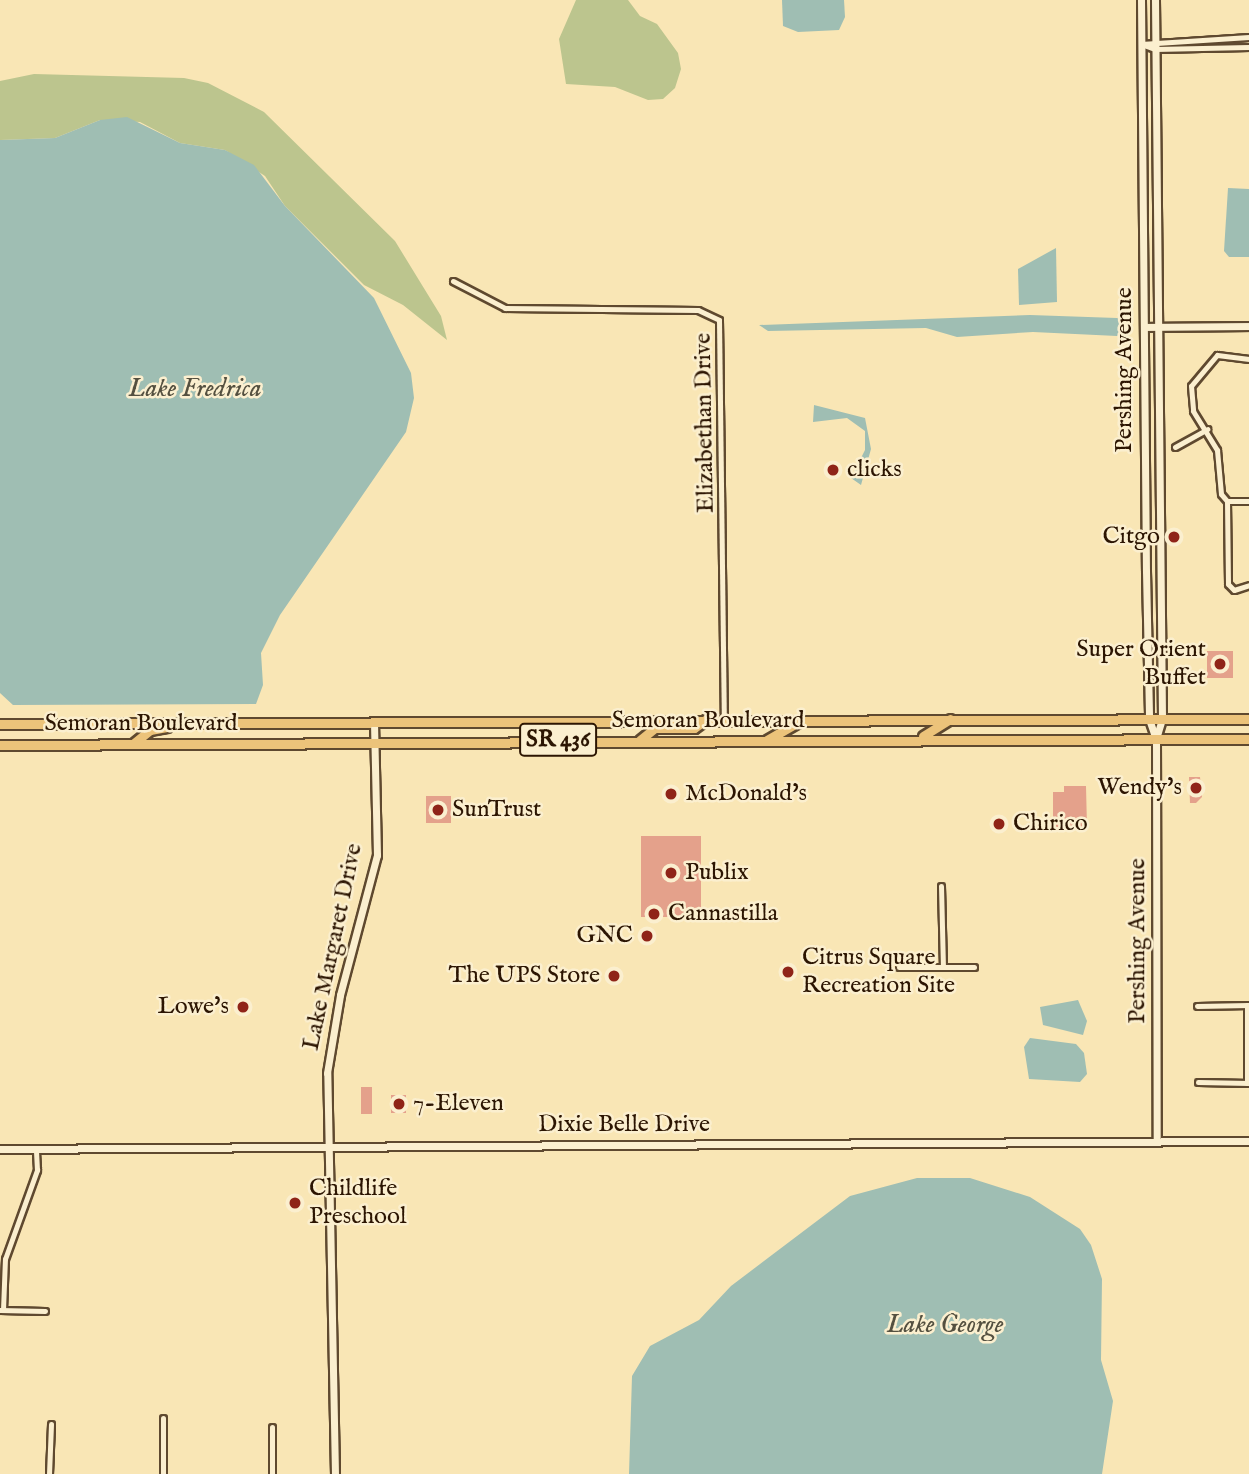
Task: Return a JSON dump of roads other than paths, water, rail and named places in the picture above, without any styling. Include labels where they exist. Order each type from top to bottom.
[{"type":"main road","points":[[767,740],[782,727],[806,719]]},
{"type":"main road","points":[[911,740],[934,733],[950,719]]},
{"type":"main road","name":"Semoran Boulevard","points":[[0,724],[1249,719]]},
{"type":"main road","points":[[640,740],[655,728],[694,728],[705,720]]},
{"type":"main road","points":[[134,743],[150,730],[189,722]]},
{"type":"main road","name":"Semoran Boulevard","points":[[0,745],[1249,739]]},
{"type":"street","name":"Pershing Avenue","points":[[1141,0],[1149,719],[1156,739]]},
{"type":"street","name":"Pershing Avenue","points":[[1155,0],[1162,719],[1156,739],[1157,1142]]},
{"type":"street","points":[[1142,44],[1155,40],[1249,37]]},
{"type":"street","points":[[1142,44],[1155,49],[1249,47]]},
{"type":"street","name":"Elizabethan Drive","points":[[453,281],[505,308],[698,310],[719,320],[724,720]]},
{"type":"street","points":[[1144,327],[1249,326]]},
{"type":"street","points":[[1144,343],[1157,344]]},
{"type":"street","points":[[1249,359],[1217,355],[1194,378],[1193,411],[1207,429],[1217,450],[1221,494],[1227,501],[1228,584],[1234,590],[1249,585]]},
{"type":"street","points":[[1175,447],[1207,429]]},
{"type":"street","points":[[1227,501],[1249,501]]},
{"type":"street","name":"Lake Margaret Drive","points":[[335,1474],[329,1146],[331,1033],[377,855],[374,722]]},
{"type":"street","points":[[941,886],[943,967]]},
{"type":"street","points":[[900,967],[974,967]]},
{"type":"street","points":[[1197,1006],[1248,1005],[1248,1083],[1198,1082]]},
{"type":"street","name":"Dixie Belle Drive","points":[[0,1149],[1249,1141]]},
{"type":"street","points":[[36,1149],[37,1170],[5,1259],[1,1310],[45,1311]]},
{"type":"street","points":[[163,1418],[163,1474]]},
{"type":"street","points":[[49,1474],[51,1424]]},
{"type":"street","points":[[272,1427],[272,1474]]},
{"type":"water","points":[[782,0],[844,0],[845,17],[839,30],[798,32],[783,26]]},
{"type":"water","name":"Lake Fredrica","points":[[127,117],[180,143],[225,150],[254,165],[285,206],[374,298],[411,373],[414,398],[406,432],[280,615],[261,653],[263,685],[256,704],[13,705],[0,693],[0,140],[55,138],[100,120]]},
{"type":"water","points":[[1228,188],[1249,189],[1249,257],[1229,257],[1224,251]]},
{"type":"water","points":[[1056,248],[1057,302],[1019,305],[1018,269]]},
{"type":"water","points":[[1030,315],[1117,318],[1131,327],[1117,336],[1033,332],[957,337],[926,328],[768,331],[759,325]]},
{"type":"water","points":[[814,405],[865,418],[871,449],[861,485],[851,478],[865,450],[865,431],[847,418],[813,422]]},
{"type":"water","points":[[1078,1000],[1087,1021],[1083,1035],[1043,1025],[1040,1007]]},
{"type":"water","points":[[1030,1038],[1076,1044],[1084,1053],[1087,1074],[1080,1082],[1029,1079],[1024,1047]]},
{"type":"water","name":"Lake George","points":[[917,1178],[970,1178],[1030,1197],[1080,1229],[1091,1245],[1102,1279],[1101,1360],[1113,1401],[1102,1474],[629,1474],[632,1376],[650,1346],[699,1320],[731,1286],[850,1196]]},
{"type":"place","name":"clicks","points":[[833,470]]},
{"type":"place","name":"Citgo","points":[[1174,537]]},
{"type":"place","name":"Super Orient Buffet","points":[[1220,664]]},
{"type":"place","name":"Wendy's","points":[[1196,788]]},
{"type":"place","name":"McDonald's","points":[[671,794]]},
{"type":"place","name":"SunTrust","points":[[438,810]]},
{"type":"place","name":"Chirico","points":[[999,824]]},
{"type":"place","name":"Publix","points":[[671,873]]},
{"type":"place","name":"Cannastilla","points":[[654,914]]},
{"type":"place","name":"GNC","points":[[647,936]]},
{"type":"place","name":"Citrus Square Recreation Site","points":[[788,972]]},
{"type":"place","name":"The UPS Store","points":[[614,976]]},
{"type":"place","name":"Lowe's","points":[[243,1007]]},
{"type":"place","name":"7-Eleven","points":[[399,1104]]},
{"type":"place","name":"Childlife Preschool","points":[[295,1203]]}]
